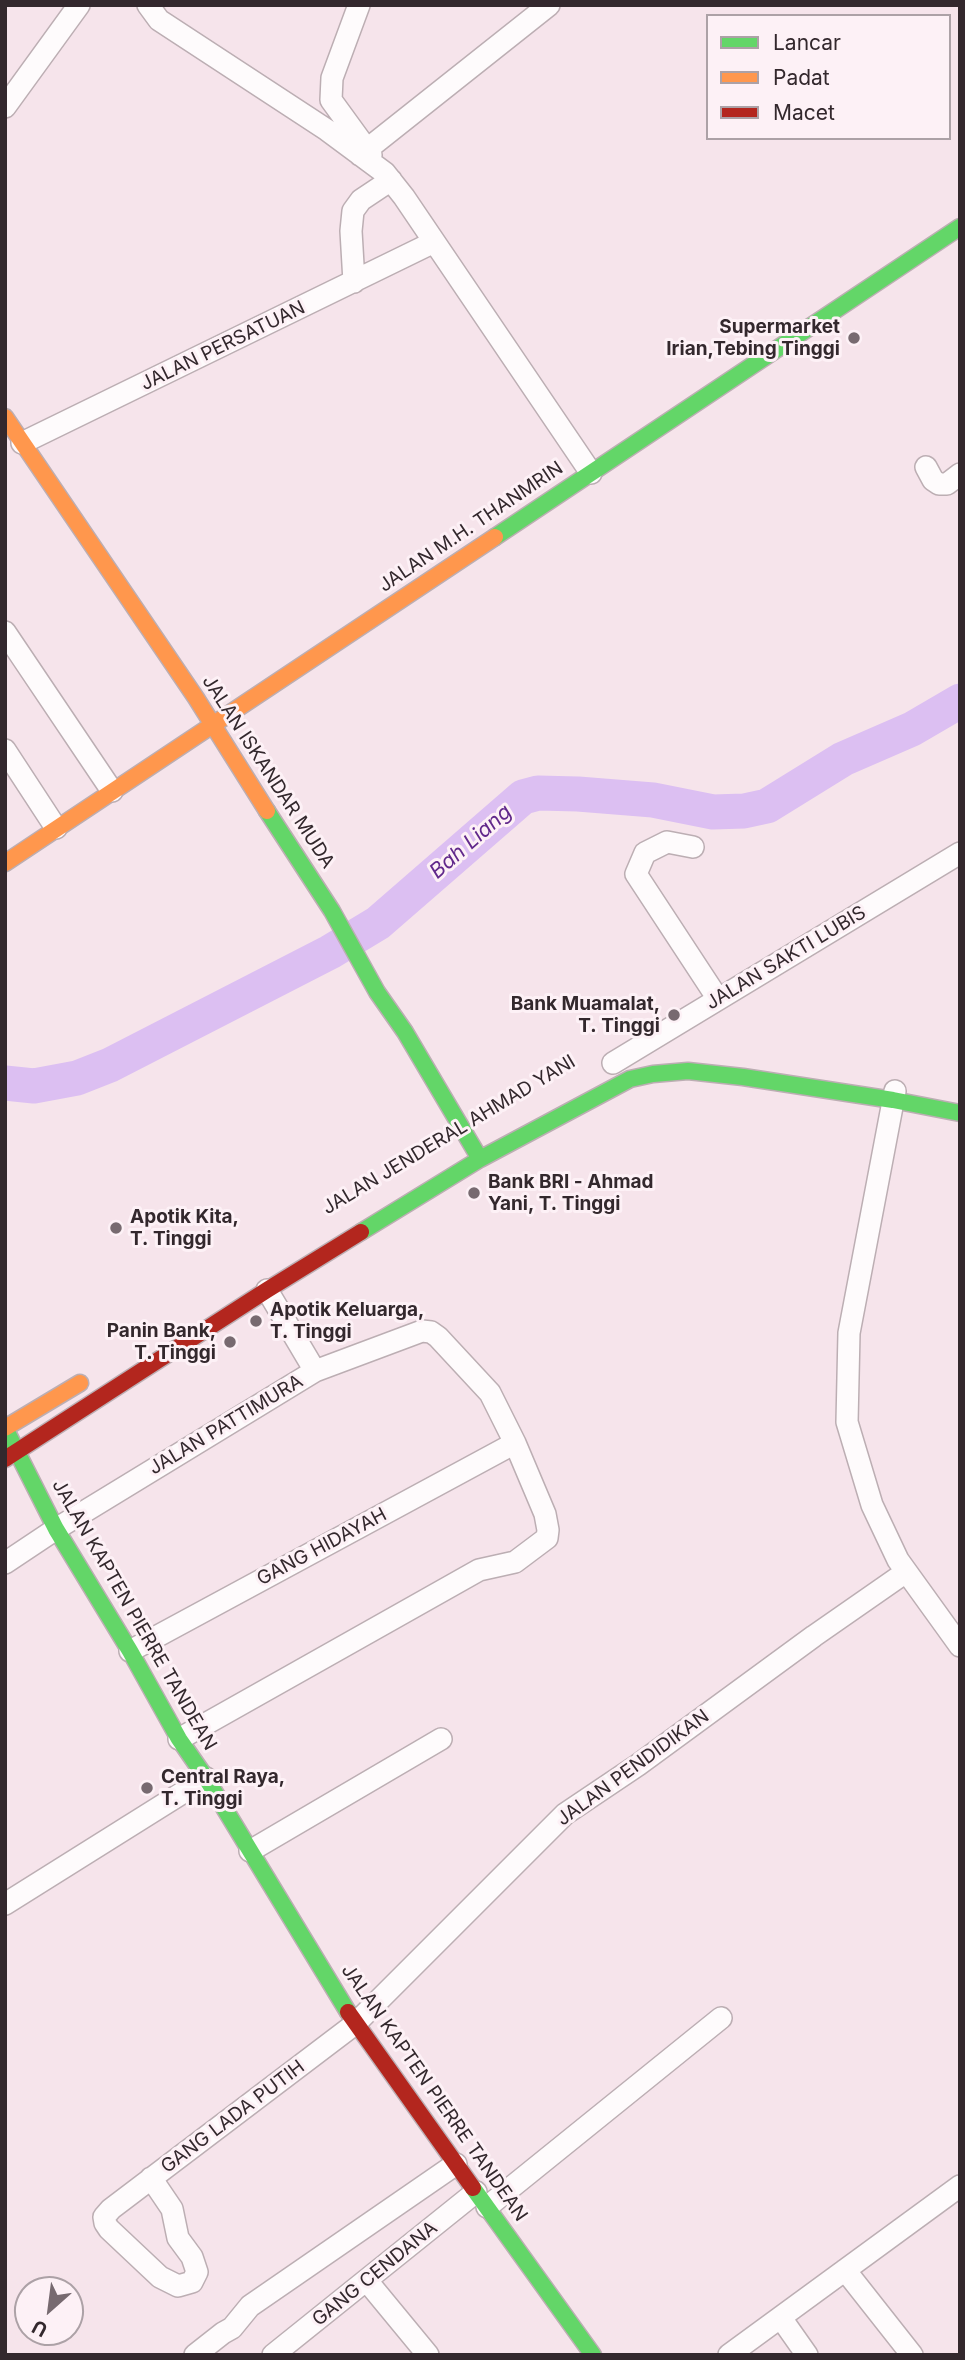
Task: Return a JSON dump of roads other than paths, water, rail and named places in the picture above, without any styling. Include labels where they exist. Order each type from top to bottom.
[{"type":"main road","name":"JALAN M.H. THANMRIN","points":[[5,863],[960,227]]},
{"type":"main road","name":"JALAN ISKANDAR MUDA","points":[[5,417],[196,698],[332,911],[377,992],[405,1032],[480,1159]]},
{"type":"main road","points":[[607,1066],[644,1053],[669,1050]]},
{"type":"main road","name":"JALAN JENDERAL AHMAD YANI","points":[[11,1455],[267,1290],[480,1159],[630,1079],[653,1073],[688,1071],[895,1093],[960,1097]]},
{"type":"main road","name":"JALAN JENDERAL AHMAD YANI","points":[[870,1080],[895,1093],[960,1113]]},
{"type":"main road","points":[[5,1428],[97,1372]]},
{"type":"main road","name":"JALAN KAPTEN PIERRE TANDEAN","points":[[5,1428],[11,1455],[130,1651],[179,1740],[206,1778],[355,2024],[593,2355]]},
{"type":"street","points":[[5,107],[79,5]]},
{"type":"street","points":[[148,5],[159,20],[363,153],[388,176],[429,245],[591,472]]},
{"type":"street","points":[[359,5],[332,78],[331,100],[363,153]]},
{"type":"street","points":[[363,153],[549,5]]},
{"type":"street","points":[[354,282],[351,231],[354,211],[388,176]]},
{"type":"street","name":"JALAN PERSATUAN","points":[[22,443],[429,245]]},
{"type":"street","points":[[926,467],[939,484],[947,484],[960,474]]},
{"type":"street","points":[[5,632],[112,791]]},
{"type":"street","points":[[5,750],[56,828]]},
{"type":"street","points":[[693,847],[667,842],[645,853],[636,874],[718,999]]},
{"type":"street","name":"JALAN SAKTI LUBIS","points":[[607,1066],[960,853]]},
{"type":"street","points":[[895,1093],[849,1333],[847,1422],[872,1505],[898,1560],[960,1646]]},
{"type":"street","name":"JALAN PATTIMURA","points":[[5,1563],[315,1371],[267,1290]]},
{"type":"street","points":[[179,1740],[479,1570],[515,1562],[547,1538],[545,1514],[490,1393],[431,1332],[422,1331],[315,1371]]},
{"type":"street","name":"GANG HIDAYAH","points":[[130,1651],[515,1443]]},
{"type":"street","name":"JALAN PENDIDIKAN","points":[[355,2024],[565,1814],[638,1765],[906,1572]]},
{"type":"street","points":[[250,1852],[441,1739]]},
{"type":"street","points":[[5,1904],[206,1778]]},
{"type":"street","name":"GANG CENDANA","points":[[273,2355],[367,2281],[481,2200],[721,2018]]},
{"type":"street","name":"GANG LADA PUTIH","points":[[151,2178],[172,2209],[178,2238],[192,2257],[197,2272],[192,2281],[178,2286],[160,2277],[104,2223],[104,2217],[151,2178],[355,2024]]},
{"type":"street","points":[[195,2355],[232,2328],[250,2306],[456,2164]]},
{"type":"street","points":[[729,2355],[960,2186]]},
{"type":"street","points":[[845,2270],[912,2355]]},
{"type":"street","points":[[367,2281],[428,2355]]},
{"type":"street","points":[[781,2318],[807,2355]]},
{"type":"waterway","name":"Bah Liang","points":[[5,1083],[34,1086],[77,1078],[110,1065],[330,952],[378,923],[523,797],[538,793],[578,794],[653,800],[713,812],[744,811],[767,806],[843,759],[912,729],[960,701]]},
{"type":"place","name":"Supermarket Irian,Tebing Tinggi","points":[[854,338]]},
{"type":"place","name":"Bank Muamalat, T. Tinggi","points":[[674,1015]]},
{"type":"place","name":"Bank BRI - Ahmad Yani, T. Tinggi","points":[[474,1193]]},
{"type":"place","name":"Apotik Kita, T. Tinggi","points":[[116,1228]]},
{"type":"place","name":"Apotik Keluarga, T. Tinggi","points":[[256,1321]]},
{"type":"place","name":"Panin Bank, T. Tinggi","points":[[230,1342]]},
{"type":"place","name":"Central Raya, T. Tinggi","points":[[147,1788]]}]
